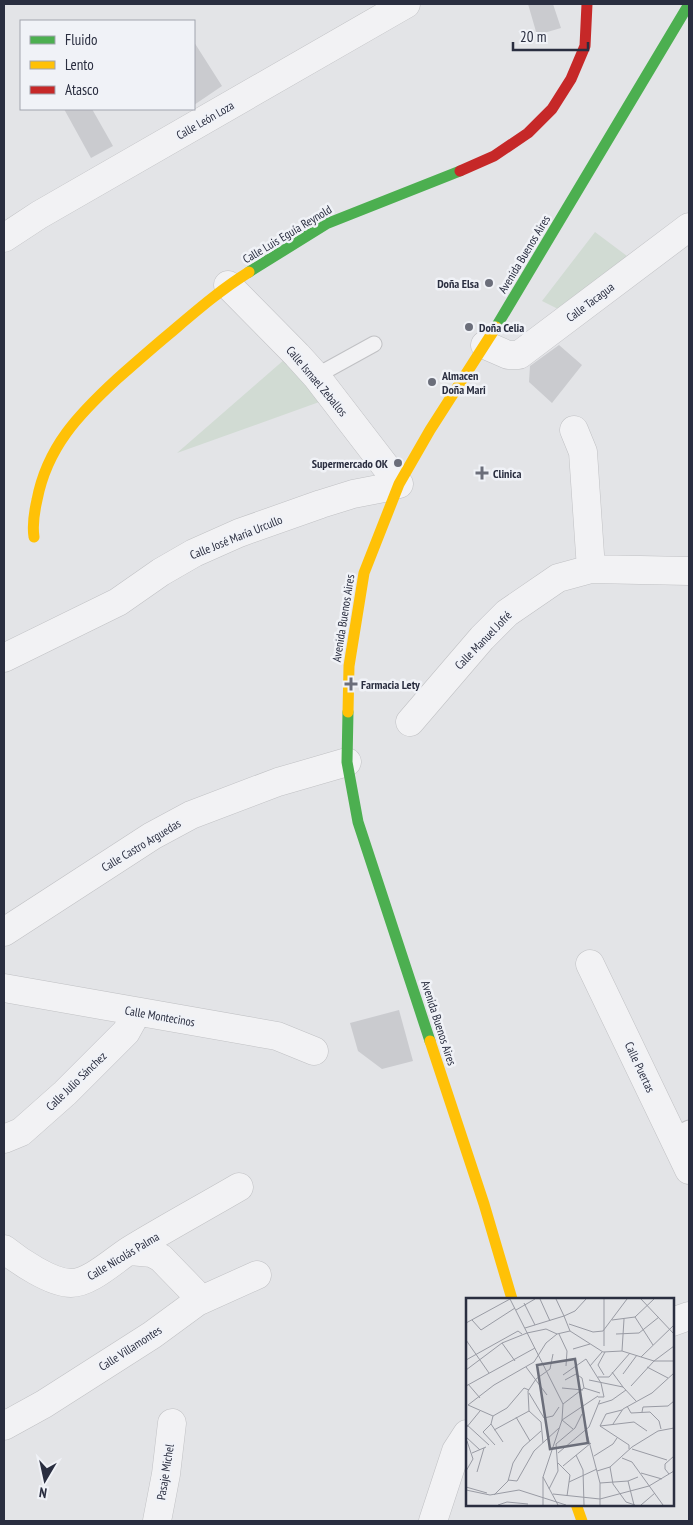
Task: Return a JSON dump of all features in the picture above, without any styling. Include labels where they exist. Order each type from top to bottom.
[{"type":"main road","name":"Calle Luis Eguía Reynold","points":[[34,537],[32,523],[39,488],[55,449],[87,407],[195,311],[228,286],[326,224],[494,156],[528,132],[552,109],[572,79],[585,46],[587,4]]},
{"type":"main road","name":"Avenida Buenos Aires","points":[[512,1298],[481,1195],[358,822],[346,762],[349,666],[364,572],[399,484],[430,430],[486,345],[689,4]]},
{"type":"main road","points":[[576,1505],[582,1521]]},
{"type":"street","name":"Calle León Loza","points":[[5,231],[39,215],[406,4]]},
{"type":"street","name":"Calle Tacagua","points":[[486,345],[508,355],[519,355],[689,227]]},
{"type":"street","name":"Calle Ismael Zeballos","points":[[228,286],[298,355],[399,484]]},
{"type":"street","points":[[574,430],[582,452],[591,569]]},
{"type":"street","name":"Calle José María Urcullo","points":[[4,658],[118,602],[161,572],[194,553],[240,533],[321,504],[353,494],[399,484]]},
{"type":"street","name":"Calle Manuel Jofré","points":[[410,722],[482,638],[508,613],[558,578],[591,569],[689,572]]},
{"type":"street","name":"Calle Castro Arguedas","points":[[4,932],[152,836],[192,815],[278,782],[346,762]]},
{"type":"street","name":"Calle Puertas","points":[[590,964],[681,1132],[689,1170]]},
{"type":"street","name":"Calle Montecinos","points":[[4,988],[277,1036],[314,1051]]},
{"type":"street","name":"Calle Julio Sánchez","points":[[4,1139],[21,1132],[79,1080],[126,1032],[137,1012]]},
{"type":"street","name":"Calle Nicolás Palma","points":[[4,1249],[16,1258],[58,1280],[69,1283],[80,1282],[239,1187]]},
{"type":"street","points":[[130,1251],[152,1253],[161,1258],[194,1292],[197,1302]]},
{"type":"street","name":"Calle Villamontes","points":[[4,1426],[52,1399],[152,1335],[197,1302],[257,1274]]},
{"type":"street","points":[[673,1322],[689,1316]]},
{"type":"street","name":"Pasaje Michel","points":[[157,1521],[166,1474],[172,1423]]},
{"type":"street","points":[[433,1521],[456,1451],[466,1436]]},
{"type":"lane","points":[[316,376],[374,344]]},
{"type":"shaded area","points":[[595,232],[635,262],[564,312],[542,301]]},
{"type":"shaded area","points":[[285,359],[322,401],[177,453]]},
{"type":"building","points":[[528,4],[553,4],[561,28],[537,35]]},
{"type":"building","points":[[195,44],[222,86],[195,104]]},
{"type":"building","points":[[65,110],[93,110],[113,146],[91,158]]},
{"type":"building","points":[[559,345],[582,365],[552,403],[529,382],[530,366]]},
{"type":"building","points":[[399,1010],[413,1061],[382,1069],[358,1051],[350,1023]]},
{"type":"traffic: fast","points":[[496,327],[689,4]]},
{"type":"traffic: fast","points":[[249,272],[326,224],[460,171]]},
{"type":"traffic: fast","points":[[348,712],[347,762],[358,822],[430,1041]]},
{"type":"traffic: slow","points":[[34,537],[34,514],[42,481],[48,464],[66,433],[90,405],[117,379],[208,302],[249,272]]},
{"type":"traffic: slow","points":[[348,712],[349,666],[364,573],[399,484],[430,430],[496,327]]},
{"type":"traffic: slow","points":[[430,1041],[484,1204],[512,1298]]},
{"type":"traffic: slow","points":[[576,1505],[582,1521]]},
{"type":"traffic: jam","points":[[460,171],[494,156],[528,133],[552,109],[571,79],[585,46],[587,4]]},
{"type":"place","name":"Doña Elsa","points":[[489,283]]},
{"type":"place","name":"Doña Celia","points":[[469,327]]},
{"type":"place","name":"Almacen Doña Mari","points":[[432,382]]},
{"type":"place","name":"Supermercado OK","points":[[398,463]]},
{"type":"place","name":"Clinica","points":[[482,473]]},
{"type":"place","name":"Farmacia Lety","points":[[351,684]]}]
